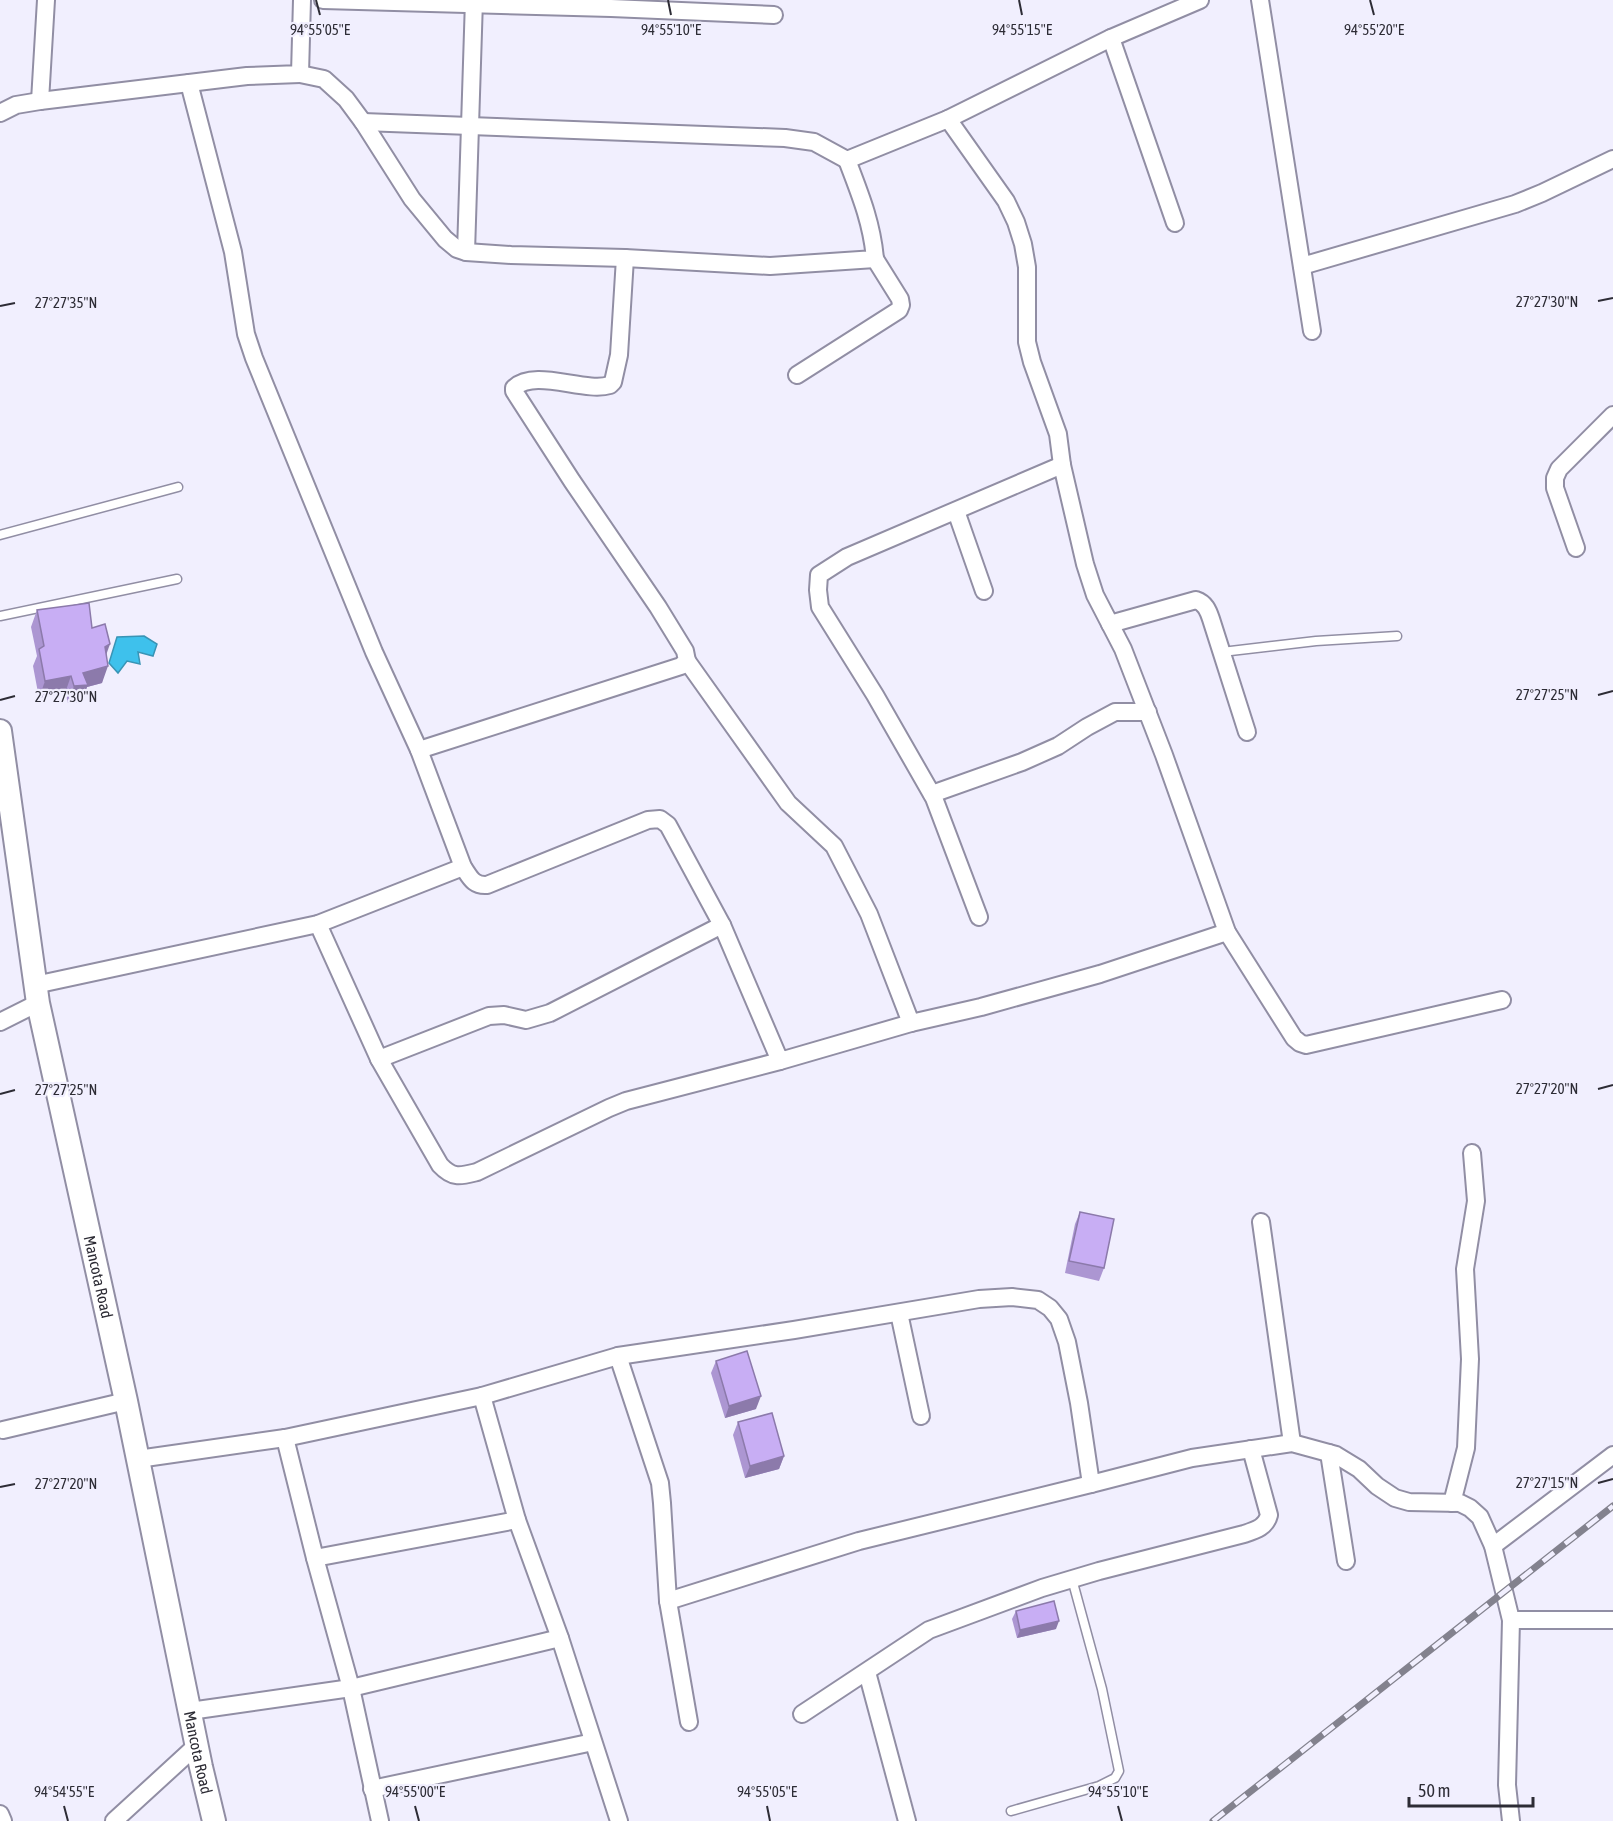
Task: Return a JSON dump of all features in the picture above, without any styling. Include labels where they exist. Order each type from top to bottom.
[{"type":"main road","name":"Mancota Road","points":[[0,731],[36,994],[126,1401],[214,1821]]},
{"type":"street","points":[[40,100],[46,0]]},
{"type":"street","points":[[300,74],[302,0]]},
{"type":"street","points":[[323,0],[474,2],[774,15]]},
{"type":"street","points":[[847,160],[948,119],[1111,38],[1200,0]]},
{"type":"street","points":[[1260,0],[1312,331]]},
{"type":"street","points":[[466,252],[474,2]]},
{"type":"street","points":[[1111,38],[1175,223]]},
{"type":"street","points":[[0,113],[16,105],[40,100],[247,76],[300,74],[324,79],[345,99],[363,122],[412,199],[445,239],[457,249],[466,252],[770,266],[875,259]]},
{"type":"street","points":[[189,83],[233,252],[246,334],[251,350],[374,652],[419,750],[463,867],[473,882],[487,885],[648,820],[660,819],[668,825],[722,925],[780,1061]]},
{"type":"street","points":[[948,119],[1006,201],[1016,222],[1027,267],[1027,342],[1058,434],[1062,465],[1085,564],[1095,596],[1123,649],[1148,711],[1227,932],[1294,1038],[1306,1045],[1502,1000]]},
{"type":"street","points":[[363,122],[785,138],[814,142],[847,160],[868,215],[875,259],[900,299],[901,305],[899,310],[797,375]]},
{"type":"street","points":[[1302,266],[1515,204],[1613,159]]},
{"type":"street","points":[[625,258],[619,355],[615,376],[610,385],[599,387],[531,381],[521,383],[514,388],[514,391],[658,607],[685,651],[687,661],[788,803],[834,846],[869,914],[911,1023]]},
{"type":"street","points":[[1576,548],[1555,488],[1555,478],[1559,469],[1613,416]]},
{"type":"street","points":[[979,917],[932,794],[875,695],[820,607],[819,575],[847,557],[1062,465]]},
{"type":"street","points":[[956,511],[984,591]]},
{"type":"street","points":[[1110,624],[1196,600],[1202,602],[1208,609],[1247,732]]},
{"type":"street","points":[[419,750],[670,670],[687,661]]},
{"type":"street","points":[[932,794],[1022,762],[1058,746],[1115,712],[1148,711]]},
{"type":"street","points":[[0,1022],[36,994],[318,924],[463,867]]},
{"type":"street","points":[[318,924],[379,1059],[440,1165],[448,1174],[460,1176],[477,1172],[626,1101],[1100,974],[1227,932]]},
{"type":"street","points":[[379,1059],[489,1016],[504,1015],[526,1020],[536,1018],[722,925]]},
{"type":"street","points":[[1452,1503],[1466,1449],[1470,1359],[1465,1269],[1476,1201],[1472,1153]]},
{"type":"street","points":[[1261,1222],[1292,1443]]},
{"type":"street","points":[[138,1459],[285,1438],[482,1396],[618,1356],[979,1299],[1012,1297],[1038,1300],[1050,1308],[1059,1319],[1067,1342],[1079,1403],[1090,1484]]},
{"type":"street","points":[[899,1313],[921,1416]]},
{"type":"street","points":[[618,1356],[660,1483],[668,1601],[689,1722]]},
{"type":"street","points":[[482,1396],[517,1520],[560,1638],[618,1821]]},
{"type":"street","points":[[3,1430],[126,1401]]},
{"type":"street","points":[[285,1438],[351,1688],[380,1821]]},
{"type":"street","points":[[668,1601],[859,1540],[1192,1458],[1292,1443],[1336,1455],[1359,1469],[1377,1486],[1395,1498],[1409,1502],[1460,1503],[1480,1517],[1493,1546],[1510,1620],[1507,1785],[1511,1821]]},
{"type":"street","points":[[802,1714],[929,1630],[1042,1588],[1259,1528],[1267,1522],[1269,1515],[1251,1449]]},
{"type":"street","points":[[1329,1453],[1346,1561]]},
{"type":"street","points":[[1493,1546],[1613,1455]]},
{"type":"street","points":[[315,1558],[517,1520]]},
{"type":"street","points":[[1510,1620],[1613,1620]]},
{"type":"street","points":[[190,1711],[351,1688],[560,1638]]},
{"type":"street","points":[[867,1672],[906,1821]]},
{"type":"street","points":[[372,1789],[593,1742]]},
{"type":"street","points":[[114,1821],[197,1745]]},
{"type":"street","points":[[0,1814],[3,1821]]},
{"type":"lane","points":[[0,535],[178,487]]},
{"type":"lane","points":[[0,616],[177,579]]},
{"type":"lane","points":[[1222,652],[1316,641],[1397,636]]},
{"type":"lane","points":[[1011,1811],[1100,1786],[1115,1778],[1119,1771],[1102,1689],[1072,1579]]},
{"type":"water","points":[[144,636],[157,644],[153,656],[138,652],[140,664],[127,661],[118,673],[109,663],[117,637]]},
{"type":"building","points":[[89,603],[92,628],[105,624],[110,644],[105,647],[108,666],[83,673],[88,685],[74,686],[71,676],[45,681],[39,649],[44,646],[37,610]]},
{"type":"building","points":[[1080,1212],[1114,1219],[1104,1268],[1069,1261]]},
{"type":"building","points":[[747,1351],[761,1396],[729,1406],[716,1361]]},
{"type":"building","points":[[772,1413],[784,1456],[750,1466],[738,1422]]},
{"type":"building","points":[[1054,1601],[1059,1621],[1020,1630],[1016,1611]]},
{"type":"railway","points":[[1213,1821],[1613,1506]]}]
